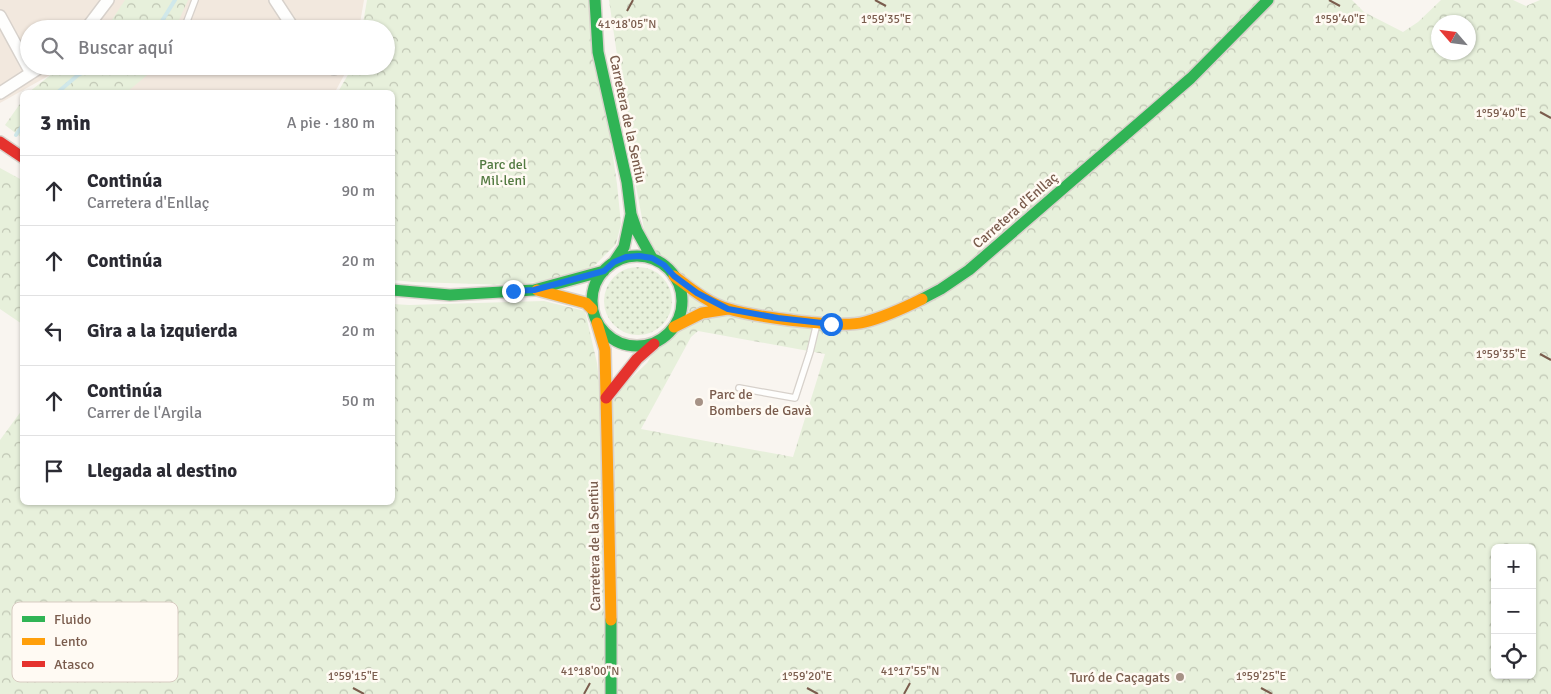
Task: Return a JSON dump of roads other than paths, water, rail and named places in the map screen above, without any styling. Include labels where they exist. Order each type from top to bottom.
[{"type":"street","points":[[93,20],[108,0]]},
{"type":"street","points":[[275,0],[288,20]]},
{"type":"street","name":"Carretera de la Sentiu","points":[[595,0],[598,52],[627,182],[631,214],[637,231],[652,258]]},
{"type":"street","name":"Carretera d'Enllaç","points":[[674,276],[697,293],[728,309],[778,318],[834,324],[864,323],[912,304],[941,289],[969,270],[1191,78],[1268,0]]},
{"type":"street","points":[[0,16],[20,53]]},
{"type":"street","points":[[0,93],[28,75]]},
{"type":"street","points":[[0,142],[20,156]]},
{"type":"street","name":"Carretera de la Sentiu","points":[[614,262],[624,247],[631,214]]},
{"type":"street","points":[[606,398],[637,359],[666,335],[674,327],[680,314],[682,301],[680,288],[674,276],[664,265],[652,258],[626,257],[614,262],[596,282],[592,295],[592,309],[597,323],[605,334],[617,342],[630,346],[644,346],[657,342]]},
{"type":"street","points":[[395,290],[450,295],[534,290],[604,271]]},
{"type":"street","points":[[534,290],[586,303],[592,309]]},
{"type":"street","name":"Carretera d'Enllaç","points":[[674,327],[702,313],[728,309]]},
{"type":"street","name":"Carretera de la Sentiu","points":[[597,323],[605,350],[611,694]]},
{"type":"lane","points":[[187,20],[195,0]]},
{"type":"lane","points":[[739,388],[795,398],[810,352],[817,322]]},
{"type":"waterway","points":[[163,20],[175,0]]},
{"type":"waterway","points":[[60,90],[78,75]]},
{"type":"waterway","points":[[16,135],[20,129]]},
{"type":"place","name":"Parc de Bombers de Gavà","points":[[699,402]]},
{"type":"place","name":"Turó de Caçagats","points":[[1180,677]]},
{"type":"park label","name":"Parc del Mil·leni","points":[[503,172]]}]
